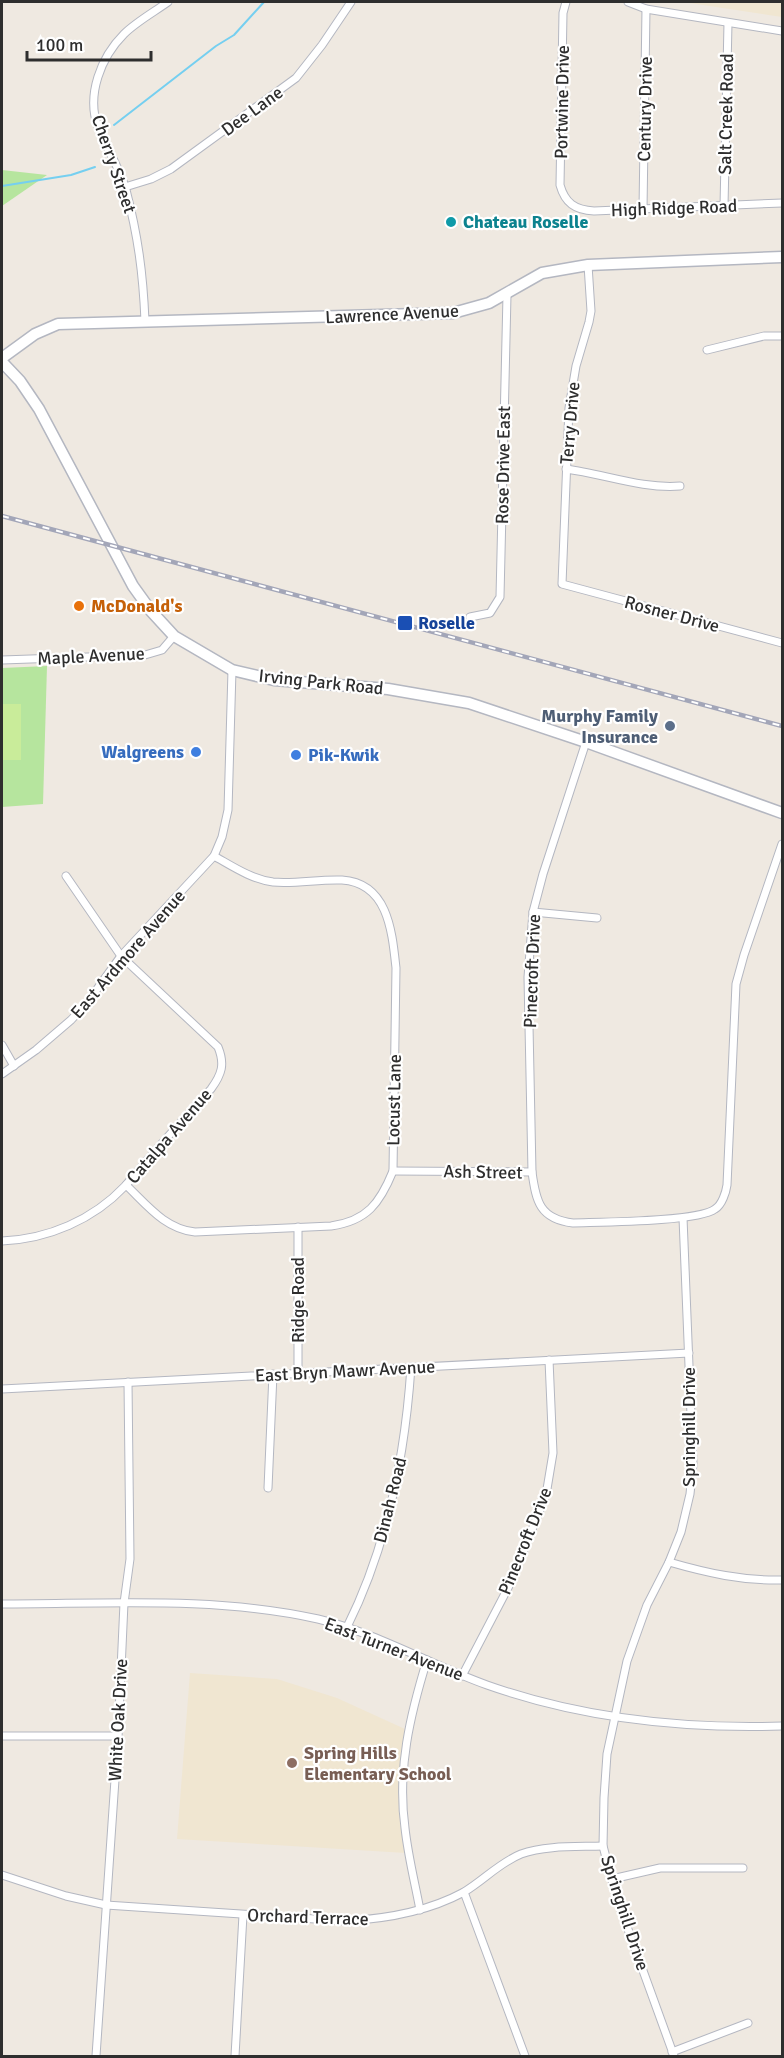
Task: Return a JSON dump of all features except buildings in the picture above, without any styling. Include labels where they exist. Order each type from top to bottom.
[{"type":"main road","name":"Lawrence Avenue","points":[[2,360],[34,334],[58,324],[453,313],[471,310],[507,295],[542,273],[588,265],[783,257]]},
{"type":"main road","name":"Irving Park Road","points":[[2,360],[39,409],[133,586],[151,611],[174,636],[232,670],[274,680],[388,689],[432,695],[480,707],[586,742],[783,813]]},
{"type":"street","name":"Cherry Street","points":[[145,321],[139,241],[125,187],[96,124],[94,100],[98,76],[109,52],[124,34],[168,2]]},
{"type":"street","name":"Dee Lane","points":[[125,187],[171,169],[297,78],[351,2]]},
{"type":"street","name":"Portwine Drive","points":[[566,2],[563,13],[560,184],[563,195],[568,201]]},
{"type":"street","points":[[628,2],[646,9],[783,31]]},
{"type":"street","name":"Century Drive","points":[[643,209],[646,9]]},
{"type":"street","name":"Salt Creek Road","points":[[724,206],[728,23]]},
{"type":"street","name":"High Ridge Road","points":[[568,201],[579,210],[783,203]]},
{"type":"street","name":"Terry Drive","points":[[562,584],[571,389],[591,311],[588,265]]},
{"type":"street","name":"Rose Drive East","points":[[470,617],[490,613],[500,597],[507,295]]},
{"type":"street","points":[[707,351],[764,336],[783,336]]},
{"type":"street","points":[[566,469],[597,473],[653,486],[680,486]]},
{"type":"street","name":"Rosner Drive","points":[[562,584],[783,643]]},
{"type":"street","name":"Maple Avenue","points":[[2,660],[145,655],[162,650],[174,636]]},
{"type":"street","name":"East Ardmore Avenue","points":[[2,1074],[71,1020],[87,1003],[121,956],[214,856],[222,837],[228,810],[232,670]]},
{"type":"street","name":"Pinecroft Drive","points":[[532,1172],[528,977],[533,912],[586,742]]},
{"type":"street","points":[[683,1218],[703,1215],[717,1208],[726,1192],[736,984],[783,844]]},
{"type":"street","name":"Locust Lane","points":[[126,1185],[162,1219],[182,1231],[298,1227],[341,1224],[370,1211],[384,1192],[393,1171],[396,968],[393,941],[383,905],[373,891],[359,884],[343,880],[271,881],[246,874],[214,856]]},
{"type":"street","name":"Catalpa Avenue","points":[[2,1241],[52,1233],[95,1211],[126,1185],[211,1089],[222,1072],[223,1065],[218,1047],[121,956],[66,876]]},
{"type":"street","points":[[533,912],[597,918]]},
{"type":"street","points":[[2,1045],[14,1066]]},
{"type":"street","name":"Ash Street","points":[[393,1171],[532,1172],[535,1197],[542,1210],[562,1222],[683,1218]]},
{"type":"street","name":"Springhill Drive","points":[[673,2054],[617,1899],[603,1846],[606,1765],[627,1661],[647,1605],[669,1562],[684,1522],[692,1474],[683,1218]]},
{"type":"street","name":"Ridge Road","points":[[298,1227],[298,1373]]},
{"type":"street","name":"East Bryn Mawr Avenue","points":[[2,1389],[689,1353]]},
{"type":"street","name":"Pinecroft Drive","points":[[462,1676],[507,1590],[546,1495],[553,1453],[549,1360]]},
{"type":"street","name":"Dinah Road","points":[[347,1627],[365,1592],[395,1483],[405,1431],[411,1367]]},
{"type":"street","points":[[268,1488],[273,1374]]},
{"type":"street","name":"White Oak Drive","points":[[96,2056],[118,1736],[124,1603],[130,1559],[128,1382]]},
{"type":"street","points":[[669,1562],[708,1573],[742,1578],[783,1580]]},
{"type":"street","name":"East Turner Avenue","points":[[2,1604],[124,1603],[253,1608],[347,1627],[462,1676],[541,1702],[615,1717],[686,1725],[783,1726]]},
{"type":"street","points":[[420,1910],[405,1829],[403,1779],[409,1725],[427,1660]]},
{"type":"street","points":[[2,1736],[118,1736]]},
{"type":"street","name":"Orchard Terrace","points":[[2,1875],[66,1896],[106,1905],[345,1921],[380,1919],[420,1910],[464,1892],[493,1870],[524,1853],[603,1846]]},
{"type":"street","points":[[612,1879],[660,1868],[743,1868]]},
{"type":"street","points":[[464,1892],[525,2056]]},
{"type":"street","points":[[235,2056],[243,1915]]},
{"type":"street","points":[[673,2054],[748,2024]]},
{"type":"shaded area","points":[[683,2],[782,2],[782,17]]},
{"type":"shaded area","name":"Spring Hills Elementary School","points":[[190,1673],[277,1679],[337,1698],[405,1729],[399,1796],[406,1853],[177,1839]]},
{"type":"green space","points":[[2,170],[47,175],[2,206]]},
{"type":"green space","points":[[47,666],[43,804],[2,807],[2,668]]},
{"type":"green space","points":[[2,704],[21,704],[21,760],[2,760]]},
{"type":"waterway","points":[[114,125],[216,46],[234,35],[264,2]]},
{"type":"waterway","points":[[2,186],[71,175],[95,167]]},
{"type":"railway","points":[[2,516],[782,726]]},
{"type":"place","name":"Chateau Roselle","points":[[451,222]]},
{"type":"place","name":"McDonald's","points":[[79,606]]},
{"type":"place","name":"Roselle","points":[[405,623]]},
{"type":"place","name":"Murphy Family Insurance","points":[[670,726]]},
{"type":"place","name":"Walgreens","points":[[196,752]]},
{"type":"place","name":"Pik-Kwik","points":[[296,755]]},
{"type":"place","name":"Spring Hills Elementary School","points":[[292,1763]]}]
